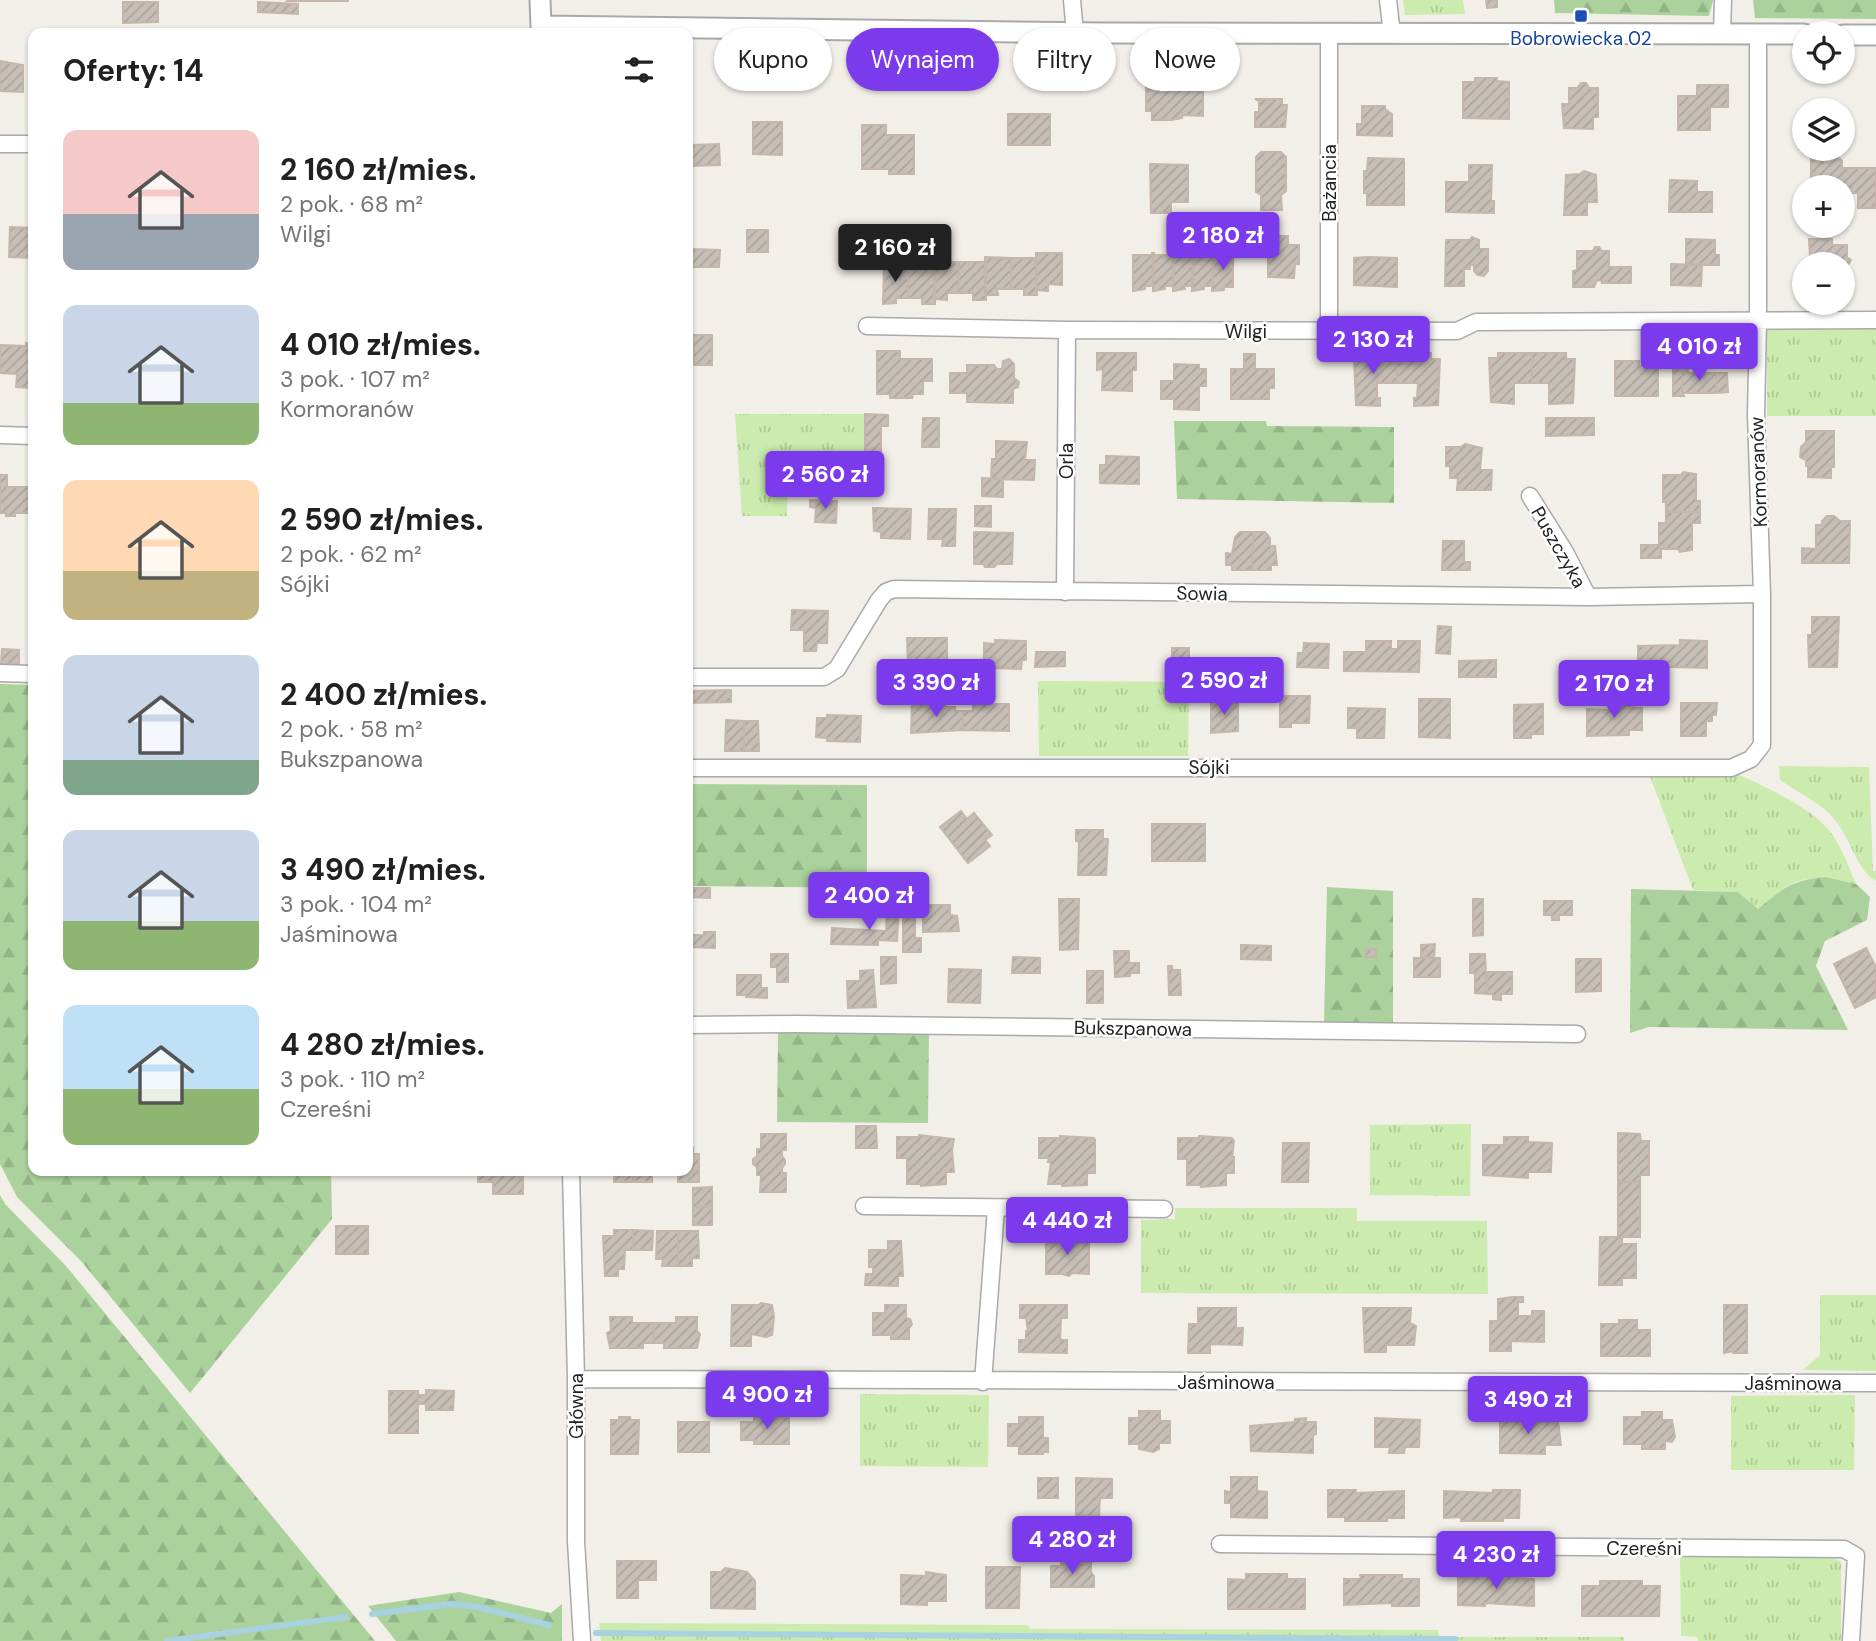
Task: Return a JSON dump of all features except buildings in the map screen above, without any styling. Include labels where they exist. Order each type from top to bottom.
[{"type":"street","points":[[540,0],[541,28]]},
{"type":"street","points":[[1072,0],[1075,28]]},
{"type":"street","points":[[1388,0],[1392,34]]},
{"type":"street","points":[[1722,34],[1723,0]]},
{"type":"street","points":[[693,31],[1013,33]]},
{"type":"street","points":[[1116,33],[1792,34]]},
{"type":"street","name":"Bażancia","points":[[1329,34],[1329,331]]},
{"type":"street","name":"Kormoranów","points":[[1731,768],[1751,759],[1762,745],[1762,594],[1756,415],[1758,34]]},
{"type":"street","points":[[1855,35],[1876,35]]},
{"type":"street","points":[[0,144],[28,144]]},
{"type":"street","name":"Wilgi","points":[[867,326],[1067,330],[1457,331],[1476,322],[1876,320]]},
{"type":"street","name":"Orla","points":[[1065,592],[1067,330]]},
{"type":"street","points":[[0,435],[28,436]]},
{"type":"street","name":"Puszczyka","points":[[1530,496],[1565,552],[1588,597]]},
{"type":"street","name":"Sowia","points":[[693,677],[824,677],[837,669],[879,600],[886,592],[894,589],[1588,597],[1762,594]]},
{"type":"street","points":[[0,673],[28,674]]},
{"type":"street","name":"Sójki","points":[[693,768],[1731,768]]},
{"type":"street","name":"Bukszpanowa","points":[[693,1026],[796,1024],[1577,1034]]},
{"type":"street","name":"Główna","points":[[571,1176],[576,1379],[576,1541],[582,1641]]},
{"type":"street","points":[[864,1206],[1164,1209]]},
{"type":"street","points":[[983,1382],[996,1208]]},
{"type":"street","name":"Jaśminowa","points":[[576,1379],[1876,1383]]},
{"type":"street","name":"Czereśni","points":[[1220,1544],[1844,1549],[1856,1556],[1851,1641]]},
{"type":"green space","points":[[1403,0],[1463,0],[1465,14],[1405,15]]},
{"type":"green space","points":[[1554,0],[1713,0],[1709,16],[1555,13]]},
{"type":"green space","points":[[1753,0],[1876,0],[1876,19],[1755,18]]},
{"type":"green space","points":[[1767,325],[1876,325],[1876,416],[1767,416]]},
{"type":"green space","points":[[735,414],[865,414],[864,473],[788,471],[787,516],[742,516]]},
{"type":"green space","points":[[1174,421],[1266,421],[1267,426],[1394,427],[1394,503],[1177,499]]},
{"type":"green space","points":[[1038,681],[1189,682],[1188,756],[1039,756]]},
{"type":"green space","points":[[0,684],[28,685],[28,1176],[331,1176],[332,1219],[190,1393],[81,1261],[17,1197],[0,1164]]},
{"type":"green space","points":[[1779,766],[1869,767],[1873,871],[1876,871],[1876,881],[1857,860],[1843,831],[1830,814],[1780,780]]},
{"type":"green space","points":[[1735,773],[1788,799],[1824,824],[1839,845],[1856,884],[1813,878],[1803,880],[1782,890],[1758,909],[1738,892],[1693,890],[1649,774]]},
{"type":"green space","points":[[693,784],[867,785],[867,888],[693,886]]},
{"type":"green space","points":[[1825,877],[1856,884],[1870,897],[1867,920],[1825,941],[1816,966],[1848,1030],[1649,1027],[1630,1033],[1631,889],[1738,892],[1758,909],[1788,886]]},
{"type":"green space","points":[[1327,887],[1393,891],[1393,1024],[1324,1025]]},
{"type":"green space","points":[[778,1031],[929,1033],[928,1123],[777,1122]]},
{"type":"green space","points":[[1471,1124],[1470,1196],[1370,1195],[1370,1125]]},
{"type":"green space","points":[[0,1195],[5,1204],[66,1266],[375,1641],[0,1641]]},
{"type":"green space","points":[[1175,1208],[1357,1208],[1357,1221],[1487,1221],[1488,1294],[1141,1293],[1141,1220],[1175,1219]]},
{"type":"green space","points":[[1820,1295],[1876,1295],[1876,1371],[1803,1370],[1820,1355]]},
{"type":"green space","points":[[860,1394],[989,1395],[988,1467],[860,1466]]},
{"type":"green space","points":[[1855,1395],[1854,1470],[1731,1470],[1731,1396]]},
{"type":"green space","points":[[1825,1553],[1841,1562],[1841,1641],[1698,1641],[1698,1637],[1681,1636],[1680,1555]]},
{"type":"green space","points":[[459,1592],[551,1613],[562,1604],[562,1641],[396,1641],[368,1606]]},
{"type":"green space","points":[[599,1623],[1028,1625],[1030,1629],[1438,1630],[1439,1637],[1624,1637],[1624,1641],[601,1641]]},
{"type":"waterway","points":[[372,1614],[451,1604],[478,1607],[549,1625]]},
{"type":"waterway","points":[[167,1641],[346,1617]]},
{"type":"waterway","points":[[596,1633],[1455,1639]]},
{"type":"place","name":"Bobrowiecka 02","points":[[1581,16]]}]
